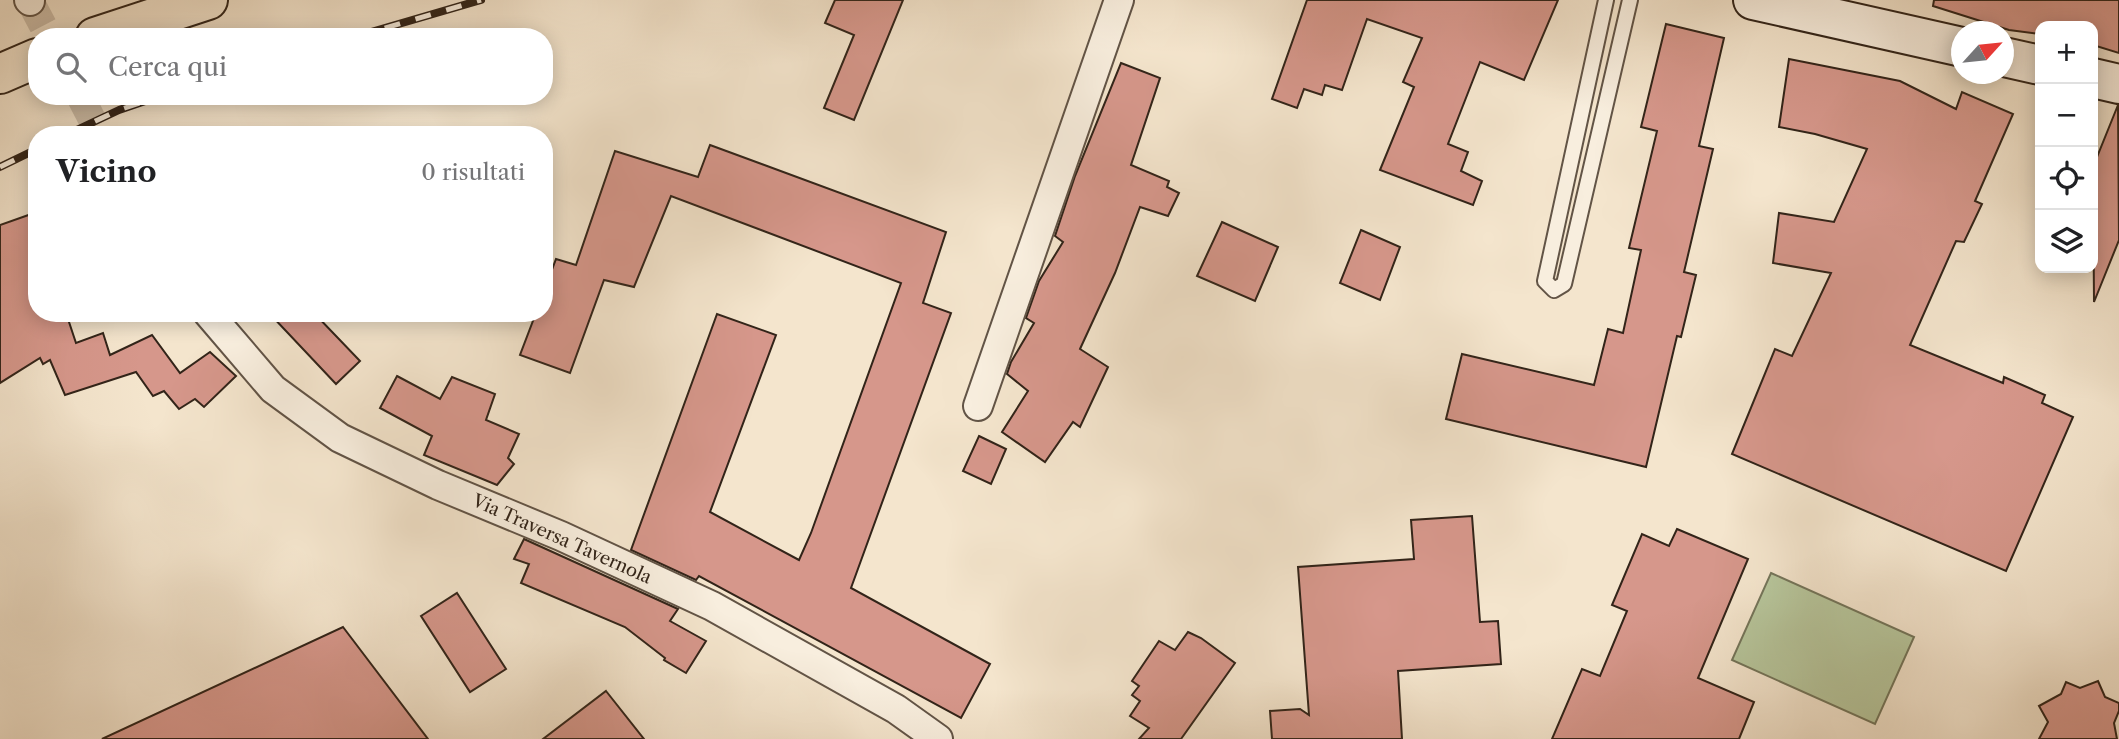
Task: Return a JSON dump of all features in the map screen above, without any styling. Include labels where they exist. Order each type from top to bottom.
[{"type":"highway","points":[[122,28],[208,0]]},
{"type":"highway","points":[[0,74],[28,62]]},
{"type":"street","points":[[978,406],[1119,0]]},
{"type":"street","points":[[1753,0],[1951,45]]},
{"type":"street","points":[[2014,59],[2035,64]]},
{"type":"street","points":[[2098,79],[2119,84]]},
{"type":"street","name":"Via Traversa Tavernola","points":[[216,322],[274,389],[340,439],[712,606],[896,709],[938,739]]},
{"type":"lane","points":[[1605,0],[1545,281],[1554,290],[1564,284],[1630,0]]},
{"type":"green space","points":[[1771,573],[1914,637],[1875,724],[1732,660]]},
{"type":"building","points":[[835,0],[903,0],[854,120],[824,108],[854,35],[825,23]]},
{"type":"building","points":[[1307,0],[1558,0],[1524,80],[1480,62],[1448,144],[1468,152],[1461,171],[1482,181],[1473,205],[1380,170],[1414,87],[1403,82],[1422,38],[1367,19],[1342,90],[1325,85],[1322,95],[1304,89],[1297,108],[1272,99]]},
{"type":"building","points":[[1934,0],[2119,0],[2119,53],[2098,47],[2098,21],[2035,21],[2035,33],[2014,31],[2014,21],[1980,21],[1933,6]]},
{"type":"building","points":[[1666,24],[1724,38],[1699,146],[1713,149],[1684,272],[1696,275],[1681,337],[1677,336],[1646,467],[1446,419],[1462,354],[1594,385],[1608,329],[1623,333],[1641,250],[1629,248],[1657,131],[1641,127]]},
{"type":"building","points":[[1789,59],[1900,81],[1956,109],[1962,92],[2013,114],[1975,201],[1982,204],[1964,242],[1956,241],[1910,345],[2003,383],[2004,377],[2045,395],[2042,403],[2073,417],[2006,571],[1732,454],[1775,349],[1792,356],[1831,273],[1773,263],[1779,213],[1834,222],[1867,149],[1779,127]]},
{"type":"building","points":[[1121,63],[1160,78],[1131,165],[1169,181],[1167,187],[1179,193],[1168,216],[1140,207],[1115,273],[1080,349],[1108,367],[1080,427],[1073,422],[1045,462],[1002,432],[1028,391],[1007,374],[1034,323],[1026,318],[1039,281],[1063,242],[1055,236],[1075,176]]},
{"type":"building","points":[[2118,105],[2119,240],[2094,302],[2094,273],[2098,273],[2098,155]]},
{"type":"building","points":[[710,145],[946,232],[923,303],[951,313],[851,588],[990,664],[961,718],[699,576],[696,580],[631,550],[717,314],[776,335],[710,512],[799,560],[901,283],[671,196],[634,287],[604,280],[570,373],[520,355],[533,322],[553,322],[553,267],[556,259],[576,265],[615,151],[698,177]]},
{"type":"building","points":[[28,215],[28,322],[69,322],[76,343],[103,333],[110,355],[152,335],[180,373],[210,352],[236,376],[204,407],[195,399],[179,409],[164,391],[153,396],[136,372],[65,395],[50,360],[43,364],[40,358],[0,383],[0,225]]},
{"type":"building","points":[[1222,222],[1278,247],[1255,301],[1197,276]]},
{"type":"building","points":[[1361,230],[1400,247],[1380,300],[1340,283]]},
{"type":"building","points":[[277,322],[323,322],[360,361],[336,384]]},
{"type":"building","points":[[397,376],[440,399],[452,377],[495,394],[486,420],[519,434],[508,458],[514,464],[497,485],[424,455],[432,436],[380,408]]},
{"type":"building","points":[[979,436],[1006,449],[991,484],[963,471]]},
{"type":"building","points":[[1472,516],[1480,622],[1498,621],[1501,664],[1398,671],[1402,739],[1272,739],[1270,711],[1300,709],[1309,715],[1298,567],[1414,559],[1411,520]]},
{"type":"building","points":[[1677,529],[1748,559],[1698,678],[1754,702],[1739,739],[1552,739],[1582,669],[1600,676],[1627,611],[1612,605],[1642,534],[1669,546]]},
{"type":"building","points":[[524,539],[678,609],[670,621],[706,641],[686,673],[664,660],[665,658],[625,627],[521,583],[529,564],[514,559]]},
{"type":"building","points":[[457,593],[506,669],[470,692],[421,616]]},
{"type":"building","points":[[343,627],[428,739],[102,739]]},
{"type":"building","points":[[1188,632],[1201,638],[1235,663],[1181,739],[1139,739],[1149,728],[1130,716],[1140,701],[1132,695],[1139,686],[1132,681],[1159,641],[1175,650]]},
{"type":"building","points":[[2098,681],[2105,697],[2119,703],[2114,723],[2117,739],[2039,739],[2048,722],[2039,706],[2061,694],[2066,682],[2080,688]]},
{"type":"building","points":[[606,691],[644,739],[543,739]]},
{"type":"tunnel","points":[[30,1],[44,28]]},
{"type":"tunnel","points":[[85,105],[95,126]]},
{"type":"railway","points":[[385,28],[481,0]]},
{"type":"railway","points":[[85,126],[134,105]]},
{"type":"railway","points":[[0,167],[28,153]]}]
